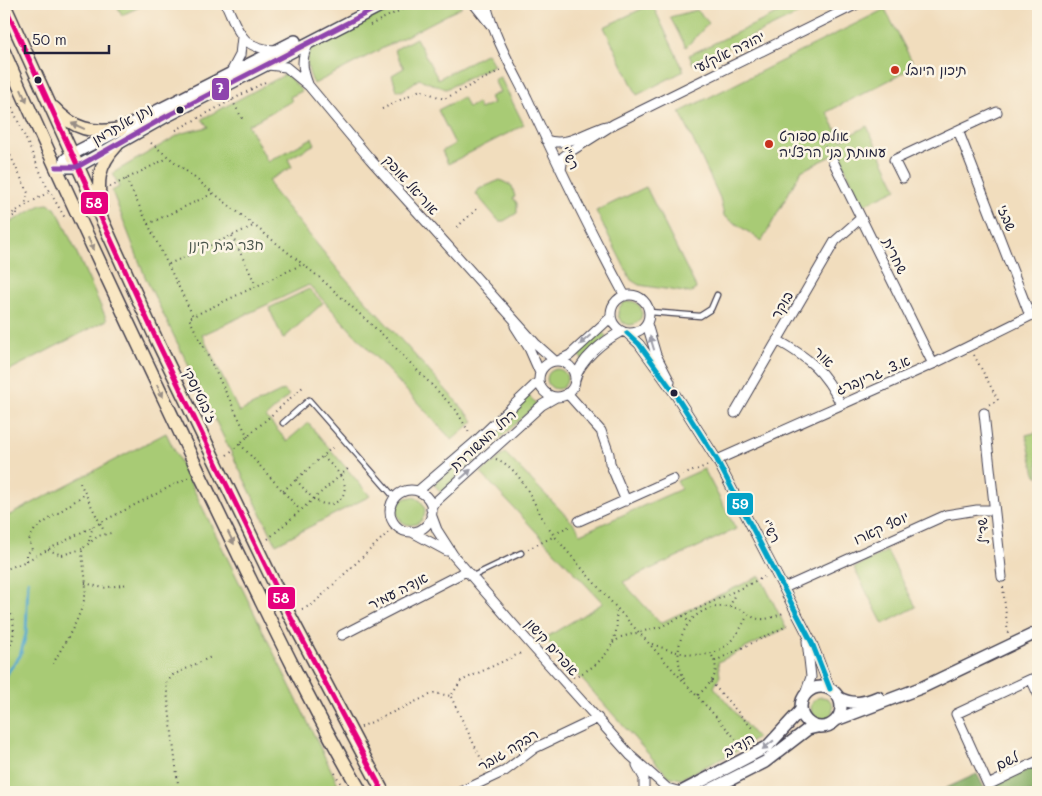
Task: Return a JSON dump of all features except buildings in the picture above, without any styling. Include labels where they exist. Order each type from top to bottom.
[{"type":"main road","name":"ז'בוטינסקי","points":[[4,4],[104,227],[290,616],[383,792]]},
{"type":"main road","points":[[4,52],[199,472],[307,694],[361,792]]},
{"type":"main road","points":[[46,98],[61,116],[80,128],[99,132],[121,129]]},
{"type":"main road","points":[[104,227],[98,181],[105,159],[117,145]]},
{"type":"street","points":[[226,4],[242,37],[254,47],[276,50]]},
{"type":"street","name":"נתן אלתרמן","points":[[56,167],[72,154],[231,72],[372,4]]},
{"type":"street","name":"נתן אלתרמן","points":[[56,167],[77,167],[167,116],[384,4]]},
{"type":"street","name":"רש\"י","points":[[474,4],[495,30]]},
{"type":"street","name":"רש\"י","points":[[486,4],[495,30],[560,170],[625,296]]},
{"type":"street","name":"יהודה אלקלעי","points":[[560,170],[563,158],[568,153],[614,124],[857,4]]},
{"type":"street","points":[[231,72],[240,55],[242,37]]},
{"type":"street","name":"אוריאל אופק","points":[[309,86],[302,62],[305,50],[310,42]]},
{"type":"street","name":"אוריאל אופק","points":[[265,64],[281,65],[298,75],[309,86],[370,159],[535,343],[556,361]]},
{"type":"street","points":[[902,178],[894,160],[997,112]]},
{"type":"street","name":"יהודה אלקלעי","points":[[546,140],[557,143],[565,142],[614,124]]},
{"type":"street","name":"שבזי","points":[[958,130],[1034,314]]},
{"type":"street","name":"שחרית","points":[[832,159],[933,364]]},
{"type":"street","name":"בוקר","points":[[735,413],[835,241],[861,218]]},
{"type":"street","points":[[625,296],[640,297],[650,312],[647,324],[638,332],[624,332],[611,337],[579,366],[575,380],[567,393],[556,397],[546,393],[540,377],[547,364],[570,355],[611,317],[615,302],[625,296]]},
{"type":"street","name":"אוריאל אופק","points":[[497,299],[529,348],[540,377]]},
{"type":"street","name":"א.צ. גרינברג","points":[[717,460],[933,364],[1034,314]]},
{"type":"street","points":[[611,317],[614,325],[624,332]]},
{"type":"street","name":"רש\"י","points":[[647,324],[656,355],[675,394]]},
{"type":"street","name":"רש\"י","points":[[624,332],[639,344],[675,394],[717,460],[812,643],[830,689]]},
{"type":"street","name":"אור","points":[[777,340],[807,357],[820,369],[841,404]]},
{"type":"street","points":[[556,361],[570,366],[575,380]]},
{"type":"street","name":"רחל המשוררת","points":[[418,491],[474,443],[540,377]]},
{"type":"street","points":[[567,393],[601,431],[610,454],[610,463],[626,500]]},
{"type":"street","name":"רחל המשוררת","points":[[431,511],[487,455],[542,405],[556,397]]},
{"type":"street","name":"שד\"ל","points":[[984,413],[1002,577]]},
{"type":"street","points":[[579,522],[673,479]]},
{"type":"street","points":[[405,491],[418,491],[428,499],[431,511],[425,526],[410,531],[396,525],[390,510],[395,498],[405,491]]},
{"type":"street","name":"יוסף קארו","points":[[784,588],[933,520],[969,511],[994,510]]},
{"type":"street","name":"אפרים קישון","points":[[431,511],[437,530],[453,555],[533,647],[631,756],[667,788],[681,792]]},
{"type":"street","name":"אפרים קישון","points":[[410,531],[432,541],[453,555]]},
{"type":"street","name":"אנדה עמיר","points":[[342,635],[469,574]]},
{"type":"street","points":[[923,687],[896,690],[859,703],[847,702],[839,698],[830,689],[818,687],[804,697],[801,710],[804,719],[817,727],[829,726],[836,720],[923,687],[1038,632]]},
{"type":"street","name":"רש\"י","points":[[804,697],[811,677],[806,634]]},
{"type":"street","name":"לשם","points":[[1038,694],[1030,679],[956,714],[988,785],[1038,761]]},
{"type":"street","points":[[836,720],[841,710],[839,698]]},
{"type":"street","name":"הנדיב","points":[[681,792],[750,758],[767,747],[801,710]]},
{"type":"street","name":"רבקה גובר","points":[[460,792],[505,771],[535,748],[598,718]]},
{"type":"street","name":"הנדיב","points":[[706,792],[765,762],[808,729],[817,727]]},
{"type":"street","name":"אפרים קישון","points":[[631,756],[644,778],[644,792]]},
{"type":"lane","points":[[650,312],[700,316],[711,309],[717,295]]},
{"type":"lane","points":[[283,422],[309,400],[395,498]]},
{"type":"lane","points":[[469,574],[522,553]]},
{"type":"path","points":[[382,109],[420,90],[444,99],[501,70]]},
{"type":"path","points":[[176,130],[267,81]]},
{"type":"path","points":[[232,100],[243,120]]},
{"type":"path","points":[[816,134],[832,159]]},
{"type":"path","points":[[4,142],[28,193],[25,206]]},
{"type":"path","points":[[151,143],[302,264],[384,336],[434,386],[463,419],[474,443]]},
{"type":"path","points":[[109,188],[168,158]]},
{"type":"path","points":[[126,180],[193,316]]},
{"type":"path","points":[[4,220],[50,191]]},
{"type":"path","points":[[148,224],[214,193]]},
{"type":"path","points":[[457,227],[479,207]]},
{"type":"path","points":[[168,265],[253,226]]},
{"type":"path","points":[[232,236],[257,286]]},
{"type":"path","points":[[248,437],[190,318],[302,264]]},
{"type":"path","points":[[969,346],[998,400],[983,408],[984,413]]},
{"type":"path","points":[[227,455],[305,385]]},
{"type":"path","points":[[240,444],[300,510]]},
{"type":"path","points":[[283,491],[332,447]]},
{"type":"path","points":[[487,455],[503,462],[516,476],[554,535],[639,633],[698,695],[747,752]]},
{"type":"path","points":[[296,480],[314,499],[326,504],[337,502],[342,498],[345,487],[340,476],[322,456]]},
{"type":"path","points":[[673,479],[717,460]]},
{"type":"path","points":[[268,539],[350,467]]},
{"type":"path","points":[[4,570],[48,550],[93,525],[199,472]]},
{"type":"path","points":[[80,483],[102,529]]},
{"type":"path","points":[[26,561],[26,554],[32,550],[29,545],[31,535],[35,529],[85,494]]},
{"type":"path","points":[[522,553],[579,522]]},
{"type":"path","points":[[48,550],[62,555],[82,549],[89,541],[93,525]]},
{"type":"path","points":[[302,609],[312,605],[396,525]]},
{"type":"path","points":[[89,541],[111,533]]},
{"type":"path","points":[[53,664],[85,596],[82,549]]},
{"type":"path","points":[[612,643],[621,637],[660,627],[764,577]]},
{"type":"path","points":[[1002,577],[1010,646]]},
{"type":"path","points":[[85,583],[103,588],[128,584]]},
{"type":"path","points":[[730,607],[736,591]]},
{"type":"path","points":[[4,601],[12,618],[14,631],[13,644],[4,659]]},
{"type":"path","points":[[574,677],[584,673],[603,660],[612,643],[617,615],[615,606]]},
{"type":"path","points":[[685,682],[678,667],[677,653],[681,635],[690,623],[710,609],[730,607],[740,610],[747,616],[765,620],[783,613]]},
{"type":"path","points":[[683,616],[690,623]]},
{"type":"path","points":[[650,643],[677,653],[695,655],[711,653],[726,646],[732,640],[747,616]]},
{"type":"path","points":[[715,661],[789,625]]},
{"type":"path","points":[[451,696],[461,681],[533,647]]},
{"type":"path","points":[[698,695],[711,682],[717,672],[711,653]]},
{"type":"path","points":[[179,792],[166,684],[173,675],[214,656]]},
{"type":"path","points":[[711,682],[752,728]]},
{"type":"path","points":[[359,728],[434,693],[451,696]]},
{"type":"path","points":[[451,696],[491,778]]},
{"type":"green space","points":[[116,4],[146,4],[122,15]]},
{"type":"green space","points":[[392,4],[458,4],[462,7],[314,84],[307,61],[310,50],[314,45],[320,41],[323,43],[393,7]]},
{"type":"green space","points":[[652,4],[684,71],[637,95],[604,27]]},
{"type":"green space","points":[[798,4],[804,4],[807,10],[693,64],[689,55]]},
{"type":"green space","name":"אולם ספורט עמותת בני הרצליה","points":[[885,9],[915,67],[827,112],[841,140],[867,126],[897,189],[863,205],[838,153],[801,171],[762,241],[724,216],[720,198],[680,112]]},
{"type":"green space","points":[[697,10],[709,23],[686,47],[670,17]]},
{"type":"green space","points":[[416,38],[438,79],[487,53],[494,65],[446,89],[419,79],[402,91],[397,90],[392,75],[404,68],[394,50]]},
{"type":"green space","name":"חצר בית קינן","points":[[286,74],[302,91],[290,97],[292,101],[248,125],[268,162],[312,138],[315,144],[288,159],[292,167],[269,180],[272,189],[339,271],[474,421],[452,440],[309,285],[202,335],[239,412],[284,390],[289,395],[266,417],[287,441],[308,423],[370,496],[276,544],[146,279],[112,191],[119,187],[113,173],[182,133],[208,127],[202,119]]},
{"type":"green space","points":[[500,77],[524,125],[448,164],[442,151],[455,144],[438,110],[463,97],[468,108],[477,103],[480,109],[493,103],[490,97],[500,92],[494,80]]},
{"type":"green space","points":[[500,180],[512,186],[515,197],[513,198],[517,203],[517,213],[504,221],[499,221],[476,194],[479,189]]},
{"type":"green space","points":[[646,187],[695,285],[696,289],[690,293],[639,285],[631,280],[596,211]]},
{"type":"green space","points":[[48,204],[55,208],[61,218],[107,320],[4,373],[4,226],[41,205]]},
{"type":"green space","points":[[309,289],[323,303],[283,339],[269,308]]},
{"type":"green space","points":[[630,301],[638,305],[642,313],[638,321],[630,325],[622,321],[618,313],[622,305]]},
{"type":"green space","points":[[600,330],[607,337],[583,360],[576,353]]},
{"type":"green space","points":[[553,369],[561,369],[567,375],[567,383],[561,389],[553,389],[547,383],[547,375]]},
{"type":"green space","points":[[529,396],[537,404],[441,493],[434,484]]},
{"type":"green space","points":[[1038,432],[1038,477],[1035,474],[1026,435]]},
{"type":"green space","points":[[166,433],[342,792],[4,792],[4,518]]},
{"type":"green space","points":[[505,453],[577,527],[580,534],[681,489],[677,481],[704,469],[736,529],[623,582],[660,623],[760,576],[786,628],[718,662],[720,676],[714,687],[757,738],[737,751],[680,779],[668,776],[545,638],[603,603],[481,473]]},
{"type":"green space","points":[[411,497],[421,501],[425,511],[421,521],[411,525],[401,521],[397,511],[401,501]]},
{"type":"green space","points":[[887,551],[916,607],[883,624],[854,568]]},
{"type":"green space","points":[[822,697],[830,700],[833,708],[830,716],[822,719],[814,716],[811,708],[814,700]]},
{"type":"green space","points":[[1038,765],[1038,791],[1036,792],[945,792],[944,789],[977,774],[985,790]]},
{"type":"waterway","points":[[4,677],[20,656],[26,634],[28,581]]},
{"type":"transit line","name":"58","points":[[4,4],[158,343],[290,616],[383,792]]},
{"type":"transit line","name":"7","points":[[56,167],[77,167],[167,116],[384,4]]},
{"type":"transit line","name":"59","points":[[627,333],[639,344],[675,394],[717,460],[812,643],[830,689]]},
{"type":"place","name":"תיכון היובל","points":[[895,70]]},
{"type":"place","name":"אולם ספורט עמותת בני הרצליה","points":[[769,144]]}]
